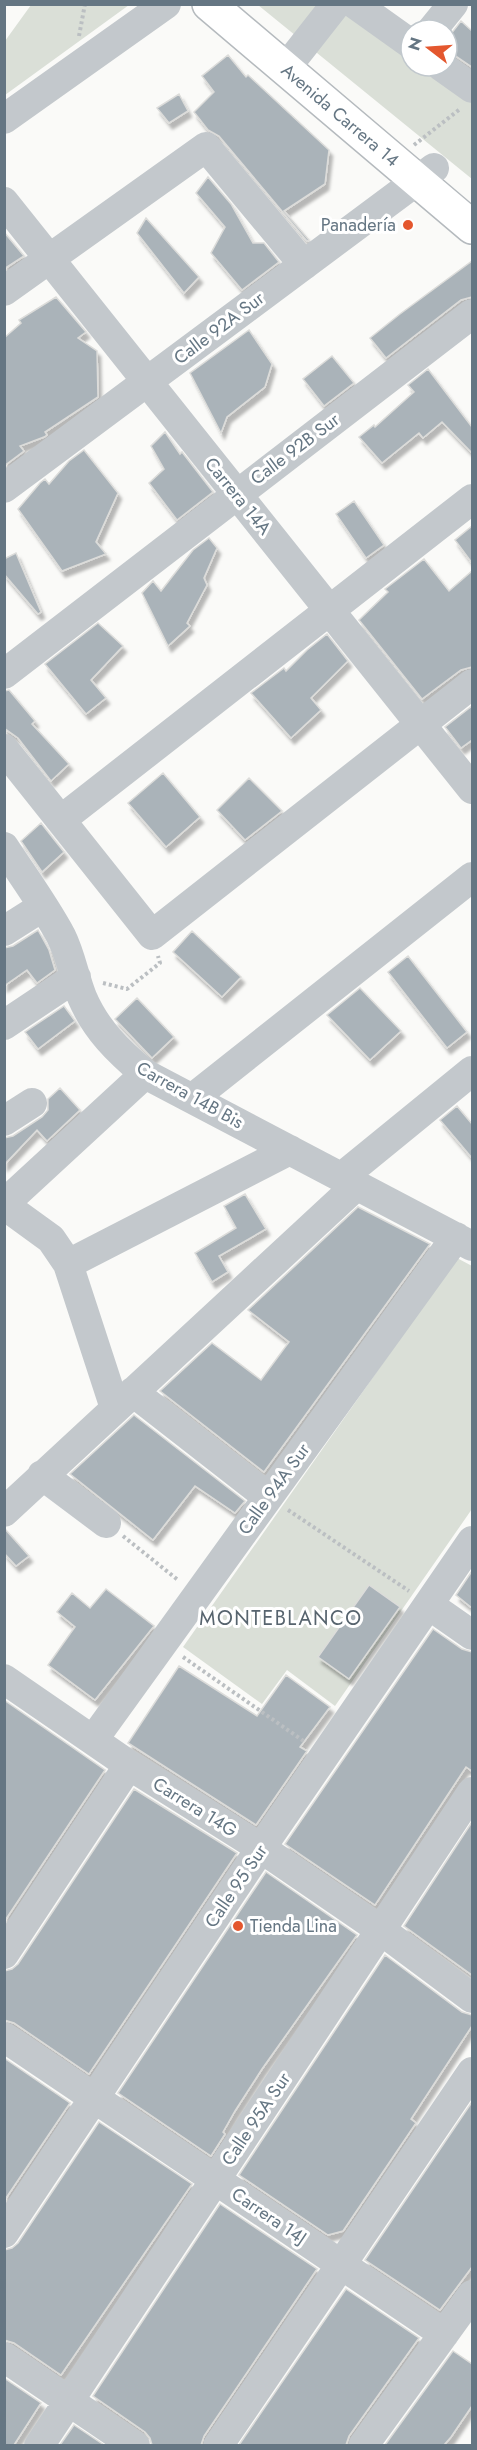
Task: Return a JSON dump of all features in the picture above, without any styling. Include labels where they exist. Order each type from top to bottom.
[{"type":"main road","name":"Avenida Carrera 14","points":[[209,4],[290,62],[420,166],[472,200]]},
{"type":"main road","name":"Avenida Carrera 14","points":[[233,4],[290,62]]},
{"type":"main road","name":"Avenida Carrera 14","points":[[420,166],[472,227]]},
{"type":"street","points":[[4,119],[166,4]]},
{"type":"street","points":[[290,62],[336,4]]},
{"type":"street","points":[[355,4],[399,35]]},
{"type":"street","points":[[442,18],[453,4]]},
{"type":"street","points":[[451,78],[468,97]]},
{"type":"street","points":[[4,291],[206,147],[304,265]]},
{"type":"street","name":"Calle 92A Sur","points":[[4,488],[304,265],[420,166]]},
{"type":"street","name":"Carrera 14A","points":[[4,202],[472,789]]},
{"type":"street","name":"Calle 92B Sur","points":[[4,674],[472,314]]},
{"type":"street","points":[[62,819],[472,499]]},
{"type":"street","points":[[4,749],[152,934],[472,684]]},
{"type":"street","name":"Carrera 14B Bis","points":[[4,847],[60,936],[71,960],[81,995],[95,1024],[116,1049],[145,1074],[464,1242]]},
{"type":"street","points":[[193,1098],[472,877]]},
{"type":"street","points":[[4,931],[42,907]]},
{"type":"street","points":[[4,1025],[76,977]]},
{"type":"street","points":[[4,1512],[124,1400],[349,1181],[472,1071]]},
{"type":"street","points":[[145,1074],[16,1176],[4,1205],[51,1239],[68,1264],[86,1314],[124,1400],[268,1497]]},
{"type":"street","points":[[4,1121],[32,1103]]},
{"type":"street","points":[[68,1264],[290,1150]]},
{"type":"street","name":"Calle 94A Sur","points":[[93,1740],[268,1497],[464,1242]]},
{"type":"street","points":[[42,1475],[106,1523]]},
{"type":"street","name":"Calle 95 Sur","points":[[4,2233],[261,1848],[472,1541]]},
{"type":"street","points":[[429,1605],[472,1635]]},
{"type":"street","name":"Carrera 14G","points":[[4,1680],[129,1765],[261,1848],[382,1931],[472,1998]]},
{"type":"street","points":[[4,1954],[129,1765]]},
{"type":"street","name":"Calle 95A Sur","points":[[39,2445],[382,1931],[472,1792]]},
{"type":"street","name":"Carrera 14J","points":[[4,2037],[444,2334]]},
{"type":"street","points":[[218,2445],[472,2072]]},
{"type":"street","points":[[363,2445],[472,2295]]},
{"type":"street","points":[[4,2357],[135,2445]]},
{"type":"path","points":[[420,166],[468,97]]},
{"type":"path","points":[[76,977],[127,988],[160,963],[152,934]]},
{"type":"path","points":[[268,1497],[429,1605]]},
{"type":"path","points":[[106,1523],[198,1595]]},
{"type":"path","points":[[163,1643],[325,1756]]},
{"type":"shaded area","points":[[31,5],[129,5],[5,95],[5,41]]},
{"type":"shaded area","points":[[258,5],[340,5],[399,46],[399,78],[445,78],[472,97],[472,179]]},
{"type":"shaded area","points":[[457,1258],[472,1266],[472,1509],[335,1706],[287,1670],[262,1704],[183,1647]]},
{"type":"building","points":[[461,21],[472,31],[472,67],[459,58],[459,24]]},
{"type":"building","points":[[228,55],[246,77],[248,75],[329,150],[325,184],[284,211],[309,240],[307,241],[219,136],[208,130],[194,112],[214,92],[202,76]]},
{"type":"building","points":[[179,94],[188,111],[169,123],[157,108]]},
{"type":"building","points":[[208,177],[231,204],[253,243],[264,243],[279,262],[242,290],[211,253],[225,227],[196,193]]},
{"type":"building","points":[[146,218],[199,277],[184,293],[137,233]]},
{"type":"building","points":[[4,232],[24,256],[4,269]]},
{"type":"building","points":[[472,261],[472,297],[461,300],[386,358],[370,338]]},
{"type":"building","points":[[56,297],[86,332],[78,338],[97,351],[98,397],[45,432],[47,435],[44,437],[20,446],[24,451],[4,466],[4,338],[21,323],[19,320]]},
{"type":"building","points":[[249,330],[272,364],[265,387],[227,417],[221,433],[190,373]]},
{"type":"building","points":[[332,356],[354,383],[324,406],[303,379]]},
{"type":"building","points":[[428,369],[472,427],[472,453],[442,422],[423,438],[419,433],[382,463],[359,437],[374,425],[375,427],[414,392],[408,385]]},
{"type":"building","points":[[165,432],[180,454],[182,452],[213,492],[177,520],[149,483],[164,469],[151,446]]},
{"type":"building","points":[[84,450],[118,493],[96,542],[106,554],[62,571],[18,509],[40,483],[45,479],[49,484],[69,461]]},
{"type":"building","points":[[354,501],[384,545],[366,558],[336,514]]},
{"type":"building","points":[[472,526],[472,563],[455,540]]},
{"type":"building","points":[[209,538],[217,548],[204,578],[207,585],[187,623],[190,626],[168,646],[142,593],[153,581],[161,591],[193,550]]},
{"type":"building","points":[[16,553],[41,612],[38,614],[4,574],[4,559]]},
{"type":"building","points":[[424,559],[449,591],[472,571],[472,667],[461,670],[422,699],[359,620],[388,592],[385,589]]},
{"type":"building","points":[[98,623],[123,646],[91,680],[106,698],[86,714],[45,664]]},
{"type":"building","points":[[327,634],[348,661],[311,698],[321,710],[291,738],[251,693],[284,668],[286,671]]},
{"type":"building","points":[[9,690],[35,721],[32,724],[69,764],[51,781],[18,738],[4,728],[4,691]]},
{"type":"building","points":[[472,706],[472,740],[461,748],[445,727]]},
{"type":"building","points":[[163,773],[200,817],[166,847],[128,803]]},
{"type":"building","points":[[249,778],[282,811],[245,840],[217,810]]},
{"type":"building","points":[[41,823],[64,852],[42,872],[21,841]]},
{"type":"building","points":[[38,930],[49,950],[55,970],[37,983],[27,970],[4,986],[4,948],[13,946]]},
{"type":"building","points":[[192,931],[241,977],[222,997],[173,952]]},
{"type":"building","points":[[408,956],[467,1032],[447,1048],[388,972]]},
{"type":"building","points":[[360,988],[401,1031],[370,1060],[327,1015]]},
{"type":"building","points":[[137,998],[174,1037],[152,1058],[115,1019]]},
{"type":"building","points":[[64,1006],[75,1021],[38,1049],[25,1032]]},
{"type":"building","points":[[60,1088],[80,1110],[47,1141],[37,1130],[4,1165],[4,1138],[13,1136],[42,1117],[48,1110],[48,1099]]},
{"type":"building","points":[[457,1106],[472,1124],[472,1158],[440,1120]]},
{"type":"building","points":[[245,1194],[266,1229],[219,1256],[228,1272],[212,1282],[195,1253],[236,1228],[224,1206]]},
{"type":"building","points":[[358,1207],[430,1244],[264,1472],[160,1391],[212,1343],[261,1380],[289,1342],[248,1310]]},
{"type":"building","points":[[134,1415],[245,1501],[235,1513],[195,1486],[153,1540],[70,1474]]},
{"type":"building","points":[[5,1529],[29,1556],[16,1566],[4,1553]]},
{"type":"building","points":[[472,1571],[472,1608],[456,1595]]},
{"type":"building","points":[[369,1585],[400,1607],[349,1679],[318,1657]]},
{"type":"building","points":[[106,1589],[154,1626],[95,1700],[48,1665],[75,1627],[57,1612],[72,1593],[90,1608]]},
{"type":"building","points":[[433,1629],[462,1649],[472,1652],[472,1771],[466,1767],[375,1905],[285,1844]]},
{"type":"building","points":[[179,1666],[257,1716],[286,1675],[330,1707],[300,1747],[307,1751],[256,1825],[128,1743]]},
{"type":"building","points":[[4,1700],[105,1770],[4,1922]]},
{"type":"building","points":[[134,1789],[237,1853],[89,2074],[14,2023],[4,2020],[4,1971],[18,1964]]},
{"type":"building","points":[[472,1822],[472,1975],[404,1926]]},
{"type":"building","points":[[266,1872],[357,1935],[262,2069],[235,2111],[223,2132],[225,2134],[211,2156],[118,2093]]},
{"type":"building","points":[[385,1955],[462,2012],[472,2015],[472,2026],[411,2119],[416,2123],[343,2231],[328,2235],[239,2175]]},
{"type":"building","points":[[4,2058],[70,2103],[4,2201]]},
{"type":"building","points":[[472,2102],[472,2267],[440,2310],[365,2260]]},
{"type":"building","points":[[99,2122],[192,2184],[61,2375],[14,2343],[4,2340],[4,2250],[18,2243]]},
{"type":"building","points":[[220,2204],[317,2269],[204,2436],[201,2445],[152,2445],[145,2432],[93,2396]]},
{"type":"building","points":[[346,2289],[419,2338],[349,2436],[346,2445],[239,2445]]},
{"type":"building","points":[[453,2351],[472,2364],[472,2406],[451,2437],[444,2445],[385,2445]]},
{"type":"building","points":[[4,2378],[41,2403],[14,2445],[4,2445]]},
{"type":"building","points":[[74,2425],[104,2445],[60,2445]]},
{"type":"place","name":"Panadería","points":[[408,225]]},
{"type":"place","name":"Tienda Lina","points":[[238,1926]]},
{"type":"district","name":"MONTEBLANCO","points":[[281,1618]]}]
